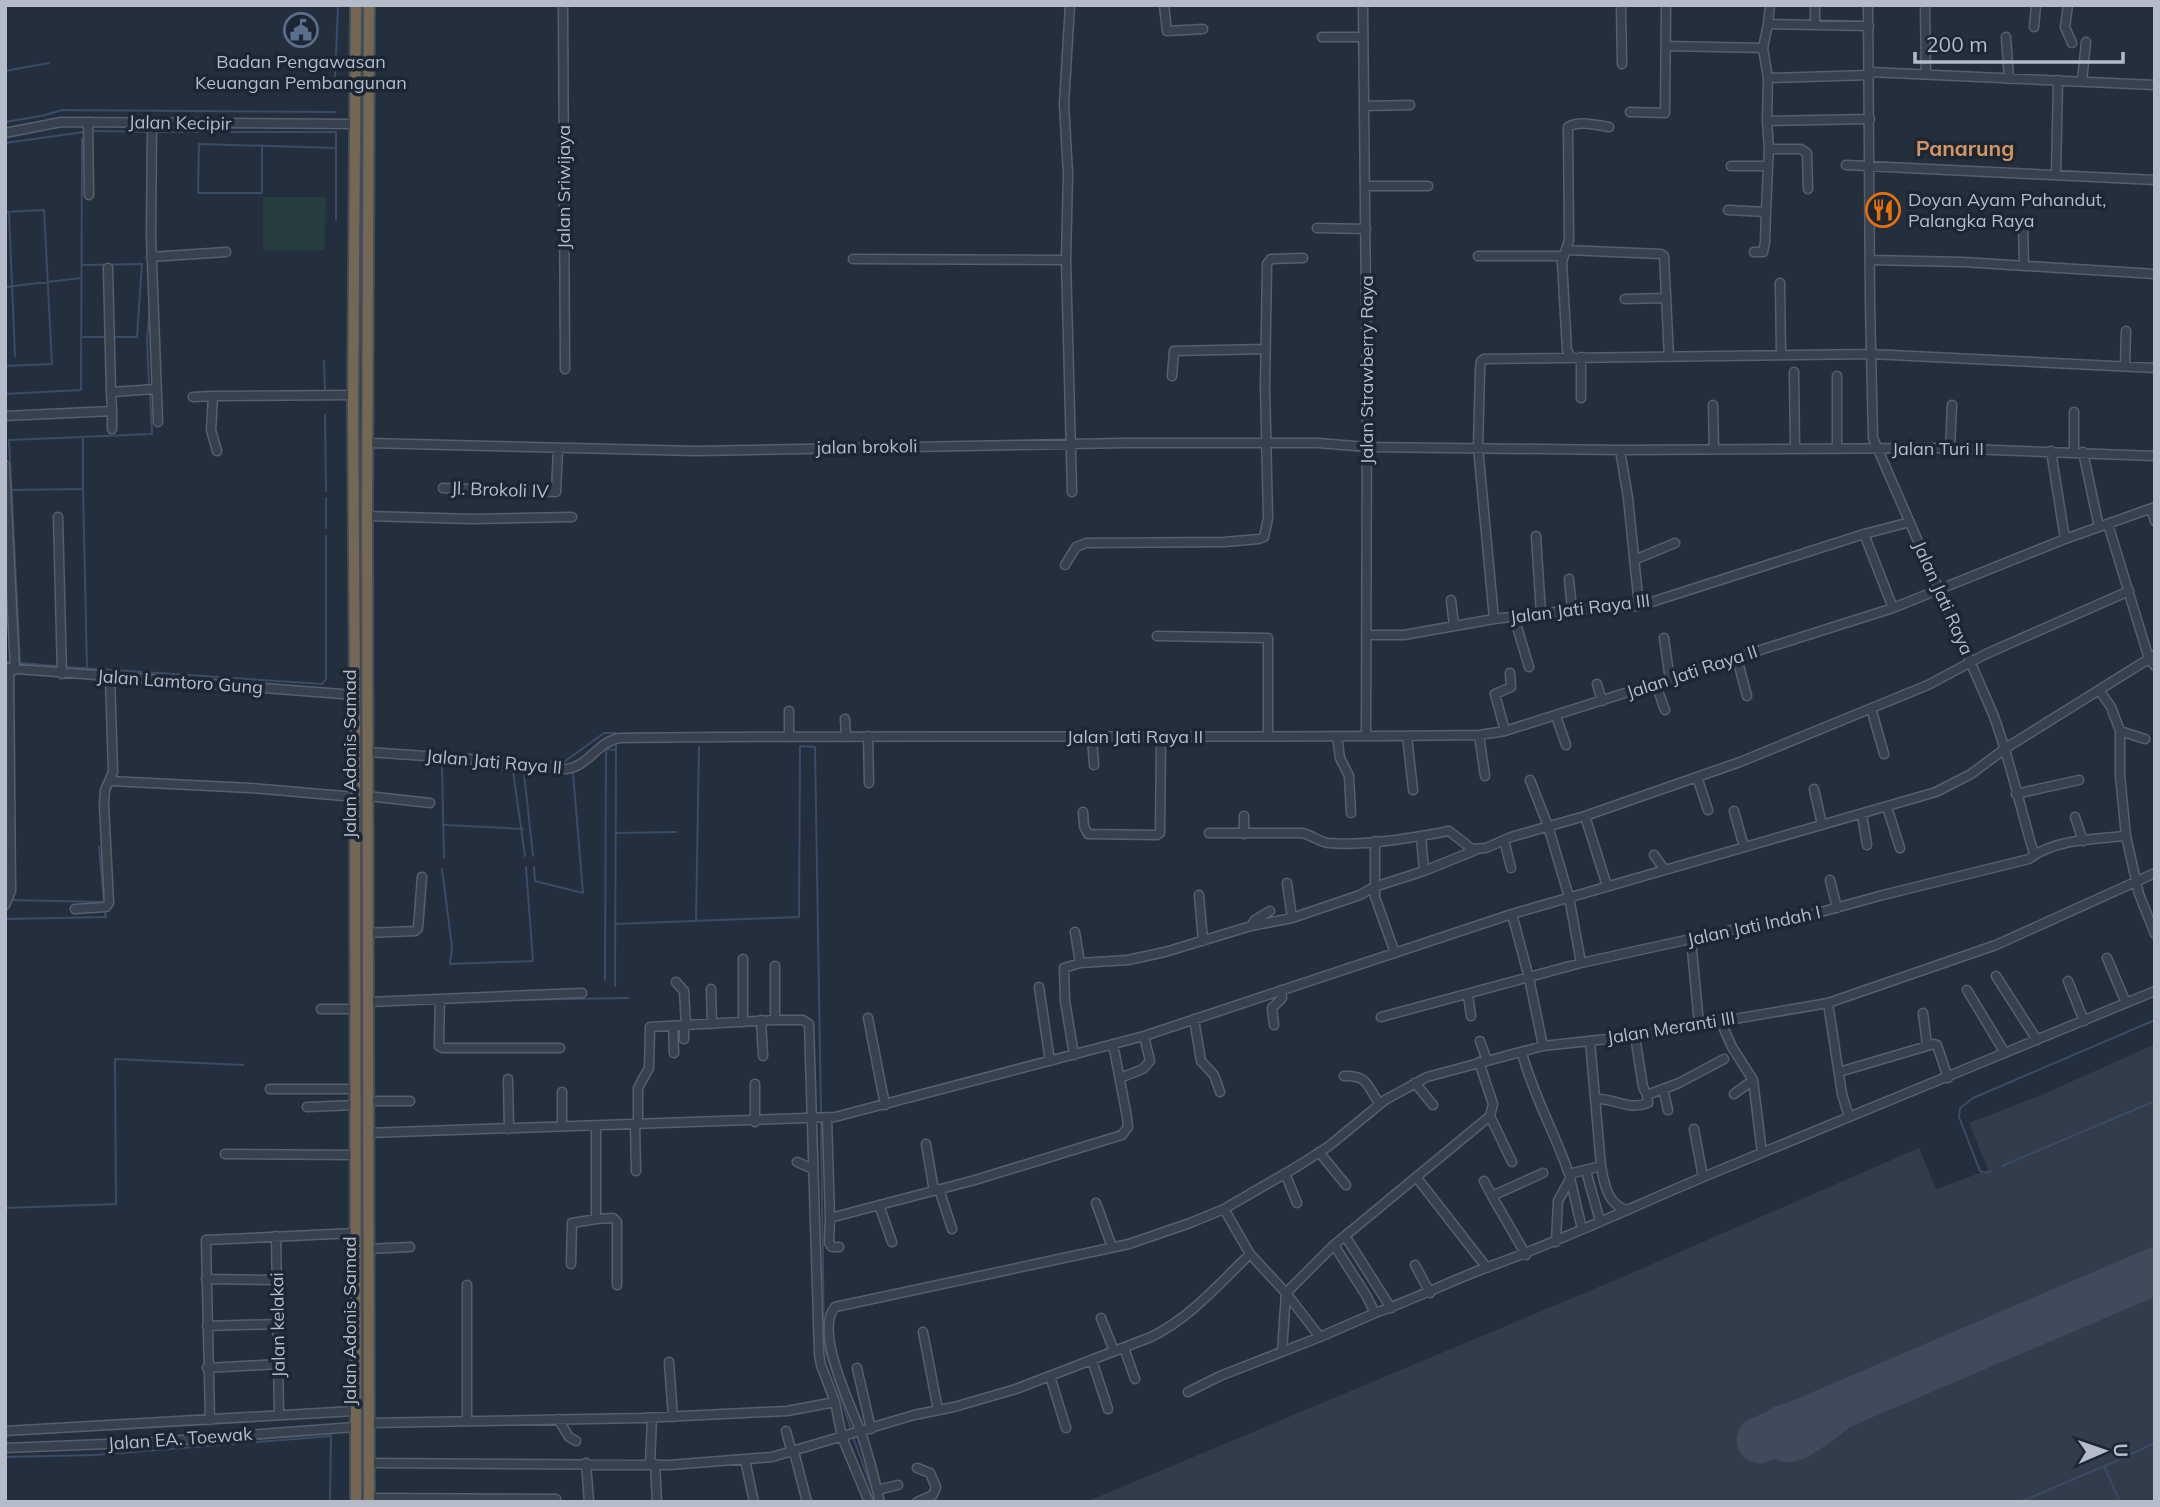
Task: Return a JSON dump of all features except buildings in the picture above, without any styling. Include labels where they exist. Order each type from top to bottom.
[{"type":"highway","points":[[356,5],[353,396],[355,1105],[350,1155],[356,1502]]},
{"type":"highway","name":"Jalan Adonis Samad","points":[[369,5],[369,1500]]},
{"type":"highway","points":[[355,285],[368,285]]},
{"type":"street","name":"Jalan Sriwijaya","points":[[563,5],[565,369]]},
{"type":"street","points":[[1070,5],[1064,104],[1068,174],[1066,260],[1072,492]]},
{"type":"street","points":[[1164,5],[1167,31],[1203,29]]},
{"type":"street","name":"Jalan Strawberry Raya","points":[[1363,5],[1366,186],[1366,736]]},
{"type":"street","points":[[1621,5],[1622,64]]},
{"type":"street","points":[[1630,112],[1665,113],[1666,5]]},
{"type":"street","points":[[1754,252],[1763,252],[1765,242],[1769,149],[1768,78],[1763,48],[1770,5]]},
{"type":"street","points":[[1815,5],[1815,24]]},
{"type":"street","name":"Jalan Jati Raya","points":[[1868,5],[1873,438],[1972,663],[2006,748],[2034,854]]},
{"type":"street","points":[[1925,5],[1926,74]]},
{"type":"street","points":[[2034,27],[2036,5]]},
{"type":"street","points":[[2068,5],[2065,27],[2072,43]]},
{"type":"street","points":[[1769,24],[1868,26]]},
{"type":"street","points":[[1322,37],[1362,37]]},
{"type":"street","points":[[2006,37],[2009,79]]},
{"type":"street","points":[[2082,81],[2086,42]]},
{"type":"street","points":[[1666,46],[1763,48]]},
{"type":"street","points":[[1768,78],[1926,74],[2155,85]]},
{"type":"street","points":[[2056,175],[2058,80]]},
{"type":"street","points":[[1364,106],[1410,105]]},
{"type":"street","points":[[1767,121],[1870,119]]},
{"type":"street","name":"Jalan Kecipir","points":[[5,133],[61,122],[88,129],[356,124]]},
{"type":"street","points":[[1571,357],[1567,350],[1564,253],[1569,240],[1568,127],[1581,124],[1609,127]]},
{"type":"street","points":[[152,126],[151,390],[158,422]]},
{"type":"street","points":[[88,129],[89,195]]},
{"type":"street","points":[[1769,149],[1804,150],[1807,153],[1808,189]]},
{"type":"street","points":[[1846,165],[2155,180]]},
{"type":"street","points":[[1731,166],[1768,166]]},
{"type":"street","points":[[1366,186],[1428,186]]},
{"type":"street","points":[[1728,210],[1766,212]]},
{"type":"street","points":[[2023,225],[2024,266]]},
{"type":"street","points":[[1317,228],[1366,229]]},
{"type":"street","points":[[151,257],[226,252]]},
{"type":"street","points":[[1478,256],[1661,254],[1666,260],[1669,357]]},
{"type":"street","points":[[1065,565],[1076,547],[1086,543],[1224,542],[1264,537],[1268,518],[1265,349],[1268,260],[1303,258]]},
{"type":"street","points":[[853,259],[1066,260]]},
{"type":"street","points":[[1870,260],[2155,274]]},
{"type":"street","points":[[108,268],[113,429]]},
{"type":"street","points":[[1780,283],[1781,355]]},
{"type":"street","points":[[1625,299],[1667,298]]},
{"type":"street","points":[[2125,366],[2126,331]]},
{"type":"street","points":[[1172,376],[1174,351],[1265,349]]},
{"type":"street","points":[[1494,619],[1478,447],[1481,361],[1571,357],[1871,354],[2155,368]]},
{"type":"street","points":[[1581,358],[1581,398]]},
{"type":"street","points":[[1794,372],[1796,449]]},
{"type":"street","points":[[1837,376],[1837,449]]},
{"type":"street","points":[[111,392],[151,390]]},
{"type":"street","points":[[213,396],[211,430],[217,451]]},
{"type":"street","points":[[193,397],[353,396]]},
{"type":"street","points":[[1713,405],[1718,449]]},
{"type":"street","points":[[1950,449],[1952,405]]},
{"type":"street","points":[[5,416],[112,411]]},
{"type":"street","points":[[2074,412],[2078,452],[2099,527]]},
{"type":"street","name":"jalan brokoli","points":[[368,443],[697,451],[1070,444],[1318,443],[1367,447],[1478,447]]},
{"type":"street","name":"Jalan Turi II","points":[[1478,447],[1620,450],[1950,449],[2155,456]]},
{"type":"street","name":"Jl. Brokoli IV","points":[[443,488],[558,492],[558,449]]},
{"type":"street","points":[[1620,450],[1639,606]]},
{"type":"street","points":[[2051,451],[2065,539]]},
{"type":"street","points":[[5,465],[10,669],[11,891],[5,905]]},
{"type":"street","points":[[2153,508],[2155,521]]},
{"type":"street","name":"Jalan Jati Raya II","points":[[368,752],[566,769],[576,768],[607,742],[616,739],[1479,735],[1505,731],[1556,716],[1832,625],[1893,608],[2065,539],[2153,508]]},
{"type":"street","points":[[367,516],[460,519],[572,517]]},
{"type":"street","points":[[58,517],[62,674]]},
{"type":"street","name":"Jalan Jati Raya III","points":[[1367,635],[1404,635],[1494,619],[1639,606],[1864,534],[1910,522]]},
{"type":"street","points":[[368,1133],[819,1119],[885,1105],[1144,1036],[1512,914],[1945,788],[2153,660],[2108,524]]},
{"type":"street","points":[[1864,534],[1893,608]]},
{"type":"street","points":[[1536,536],[1541,614]]},
{"type":"street","points":[[1634,560],[1675,543]]},
{"type":"street","points":[[1569,579],[1572,610]]},
{"type":"street","points":[[1074,1055],[1069,1036],[1064,968],[1080,963],[1128,960],[1251,926],[1292,918],[1504,840],[1585,816],[1740,762],[1928,685],[2129,591]]},
{"type":"street","points":[[1451,600],[1454,626]]},
{"type":"street","points":[[1514,617],[1529,667]]},
{"type":"street","points":[[1157,636],[1268,638],[1268,736]]},
{"type":"street","points":[[1664,638],[1670,680]]},
{"type":"street","points":[[1737,658],[1747,695]]},
{"type":"street","name":"Jalan Lamtoro Gung","points":[[10,669],[355,695]]},
{"type":"street","points":[[1495,694],[1511,687],[1510,673]]},
{"type":"street","points":[[75,909],[106,907],[109,903],[104,790],[110,781],[113,764],[110,677]]},
{"type":"street","points":[[1493,684],[1505,731]]},
{"type":"street","points":[[1597,684],[1602,701]]},
{"type":"street","points":[[1656,685],[1665,710]]},
{"type":"street","points":[[2100,691],[2111,707],[2120,731],[2120,775],[2126,836],[2139,894],[2155,934]]},
{"type":"street","points":[[1871,708],[1884,754]]},
{"type":"street","points":[[789,710],[789,737]]},
{"type":"street","points":[[1556,716],[1566,745]]},
{"type":"street","points":[[845,719],[846,737]]},
{"type":"street","points":[[2120,731],[2145,739]]},
{"type":"street","points":[[1479,735],[1485,776]]},
{"type":"street","points":[[868,736],[869,783]]},
{"type":"street","points":[[1337,736],[1340,758],[1349,776],[1351,813]]},
{"type":"street","points":[[1406,736],[1413,790]]},
{"type":"street","points":[[1092,738],[1094,765]]},
{"type":"street","points":[[1083,812],[1084,826],[1088,834],[1160,833],[1161,738]]},
{"type":"street","points":[[1697,777],[1708,810]]},
{"type":"street","points":[[1530,780],[1548,826],[1569,897],[1581,963]]},
{"type":"street","points":[[2016,794],[2079,780]]},
{"type":"street","points":[[110,781],[250,788],[355,797]]},
{"type":"street","points":[[1814,789],[1822,825]]},
{"type":"street","points":[[368,796],[429,803]]},
{"type":"street","points":[[1887,807],[1900,848]]},
{"type":"street","points":[[1734,811],[1744,847]]},
{"type":"street","points":[[1862,814],[1867,845]]},
{"type":"street","points":[[1244,816],[1244,834]]},
{"type":"street","points":[[1585,816],[1607,886]]},
{"type":"street","points":[[2075,817],[2083,841]]},
{"type":"street","points":[[1209,834],[1302,833],[1312,835],[1325,843],[1375,841],[1449,831],[1472,849],[1478,850]]},
{"type":"street","points":[[1421,836],[1424,871]]},
{"type":"street","name":"Jalan Jati Indah I","points":[[1381,1017],[1581,963],[1780,923],[1999,868],[2029,859],[2034,854],[2054,847],[2126,836]]},
{"type":"street","points":[[1504,840],[1511,868]]},
{"type":"street","points":[[1375,841],[1374,887],[1395,953]]},
{"type":"street","points":[[1654,855],[1664,869]]},
{"type":"street","name":"Jalan Meranti III","points":[[841,1379],[830,1343],[830,1314],[835,1307],[1149,1238],[1224,1209],[1286,1174],[1380,1104],[1427,1077],[1543,1046],[1635,1035],[1828,1003],[1996,945],[2155,873]]},
{"type":"street","points":[[368,933],[415,931],[418,928],[422,877]]},
{"type":"street","points":[[1830,880],[1837,908]]},
{"type":"street","points":[[1287,883],[1292,918]]},
{"type":"street","points":[[1199,895],[1203,941]]},
{"type":"street","points":[[1251,926],[1255,920],[1270,911]]},
{"type":"street","points":[[1512,914],[1543,1046]]},
{"type":"street","points":[[1075,932],[1080,963]]},
{"type":"street","points":[[1691,939],[1699,1024]]},
{"type":"street","points":[[2107,958],[2126,1003]]},
{"type":"street","points":[[743,959],[743,1022]]},
{"type":"street","points":[[775,966],[775,1020]]},
{"type":"street","points":[[1996,976],[2037,1040]]},
{"type":"street","points":[[2068,981],[2084,1021]]},
{"type":"street","points":[[676,982],[684,991],[684,1039]]},
{"type":"street","points":[[1039,988],[1050,1061]]},
{"type":"street","points":[[711,989],[712,1024]]},
{"type":"street","points":[[1274,1025],[1272,1008],[1282,998],[1281,990]]},
{"type":"street","points":[[1967,990],[2005,1053]]},
{"type":"street","points":[[1188,1392],[1220,1376],[1375,1313],[1526,1255],[1703,1177],[2155,991]]},
{"type":"street","points":[[368,1002],[582,993]]},
{"type":"street","points":[[1468,995],[1471,1016]]},
{"type":"street","points":[[440,999],[439,1046],[443,1048],[560,1048]]},
{"type":"street","points":[[1828,1003],[1842,1094],[1849,1117]]},
{"type":"street","points":[[327,1009],[354,1009]]},
{"type":"street","points":[[1923,1013],[1927,1045]]},
{"type":"street","points":[[868,1018],[885,1105]]},
{"type":"street","points":[[1194,1019],[1201,1061],[1214,1074],[1220,1093]]},
{"type":"street","points":[[761,1020],[763,1056]]},
{"type":"street","points":[[636,1171],[638,1088],[649,1068],[649,1029],[653,1026],[803,1020],[809,1024],[830,1218],[829,1243],[832,1247],[839,1247]]},
{"type":"street","points":[[1720,1020],[1753,1080],[1762,1153]]},
{"type":"street","points":[[673,1026],[674,1053]]},
{"type":"street","points":[[1597,1099],[1631,1107],[1648,1103],[1635,1035]]},
{"type":"street","points":[[1120,1078],[1143,1069],[1150,1061],[1144,1036]]},
{"type":"street","points":[[1282,1351],[1286,1293],[1334,1245],[1490,1116],[1493,1104],[1480,1041]]},
{"type":"street","points":[[1590,1041],[1604,1184],[1615,1204],[1628,1210]]},
{"type":"street","points":[[830,1218],[1122,1135],[1128,1127],[1113,1044]]},
{"type":"street","points":[[1839,1072],[1927,1045],[1937,1045],[1948,1078]]},
{"type":"street","points":[[1522,1053],[1528,1074],[1559,1144],[1583,1229]]},
{"type":"street","points":[[1647,1095],[1679,1083],[1724,1059]]},
{"type":"street","points":[[1345,1076],[1359,1076],[1364,1079],[1380,1104]]},
{"type":"street","points":[[508,1079],[509,1129]]},
{"type":"street","points":[[1734,1094],[1753,1080]]},
{"type":"street","points":[[1415,1083],[1433,1105]]},
{"type":"street","points":[[755,1084],[755,1122]]},
{"type":"street","points":[[1663,1088],[1668,1110]]},
{"type":"street","points":[[270,1089],[355,1089]]},
{"type":"street","points":[[562,1092],[562,1126]]},
{"type":"street","points":[[368,1101],[410,1101]]},
{"type":"street","points":[[307,1107],[355,1105]]},
{"type":"street","points":[[1490,1116],[1512,1162]]},
{"type":"street","points":[[819,1119],[813,1168],[819,1353],[835,1402],[877,1490],[880,1502]]},
{"type":"street","points":[[596,1125],[596,1219]]},
{"type":"street","points":[[1695,1129],[1703,1177]]},
{"type":"street","points":[[926,1144],[936,1190],[952,1229]]},
{"type":"street","points":[[1319,1152],[1346,1185]]},
{"type":"street","points":[[226,1154],[350,1155]]},
{"type":"street","points":[[797,1162],[813,1168]]},
{"type":"street","points":[[1556,1242],[1558,1201],[1569,1177],[1601,1166]]},
{"type":"street","points":[[1586,1171],[1600,1221]]},
{"type":"street","points":[[1492,1196],[1543,1173]]},
{"type":"street","points":[[1286,1174],[1297,1203]]},
{"type":"street","points":[[1417,1178],[1487,1268]]},
{"type":"street","points":[[1484,1181],[1526,1255]]},
{"type":"street","points":[[1096,1203],[1112,1247]]},
{"type":"street","points":[[879,1205],[892,1242]]},
{"type":"street","points":[[1224,1209],[1250,1254],[1286,1293],[1320,1337]]},
{"type":"street","points":[[571,1264],[572,1223],[613,1218],[617,1222],[617,1285]]},
{"type":"street","points":[[210,1420],[206,1240],[350,1233]]},
{"type":"street","name":"Jalan kelakai","points":[[276,1236],[279,1415]]},
{"type":"street","points":[[1345,1236],[1391,1308]]},
{"type":"street","points":[[1334,1245],[1375,1313]]},
{"type":"street","points":[[367,1249],[410,1247]]},
{"type":"street","points":[[369,1463],[652,1464],[745,1460],[793,1452],[915,1415],[991,1396],[1124,1348],[1170,1328],[1250,1254]]},
{"type":"street","points":[[1415,1265],[1430,1293]]},
{"type":"street","points":[[206,1279],[278,1280]]},
{"type":"street","points":[[467,1285],[467,1421]]},
{"type":"street","points":[[1101,1318],[1114,1351]]},
{"type":"street","points":[[207,1326],[278,1324]]},
{"type":"street","points":[[923,1332],[938,1410]]},
{"type":"street","points":[[1124,1348],[1135,1379]]},
{"type":"street","points":[[1092,1360],[1108,1409]]},
{"type":"street","points":[[669,1362],[673,1416]]},
{"type":"street","points":[[207,1368],[279,1364]]},
{"type":"street","points":[[869,1502],[841,1379],[858,1372],[871,1429]]},
{"type":"street","points":[[1050,1376],[1066,1428]]},
{"type":"street","points":[[369,1423],[652,1418],[787,1411],[835,1402]]},
{"type":"street","points":[[5,1431],[354,1411]]},
{"type":"street","points":[[652,1418],[652,1464],[657,1502]]},
{"type":"street","points":[[558,1419],[569,1437],[576,1441]]},
{"type":"street","name":"Jalan EA. Toewak","points":[[5,1448],[156,1442],[355,1427]]},
{"type":"street","points":[[786,1431],[807,1502]]},
{"type":"street","points":[[745,1460],[754,1502]]},
{"type":"street","points":[[586,1463],[589,1502]]},
{"type":"street","points":[[916,1502],[933,1495],[936,1487],[930,1473],[917,1468]]},
{"type":"street","points":[[877,1490],[898,1485]]},
{"type":"street","points":[[369,1500],[556,1499]]},
{"type":"shaded area","points":[[2155,1044],[2155,1502],[1086,1502],[1613,1281],[1919,1148],[1936,1189],[1988,1170],[1969,1123],[2044,1094]]},
{"type":"green space","points":[[263,197],[326,197],[325,250],[263,251]]},
{"type":"waterway","points":[[335,79],[338,5]]},
{"type":"waterway","points":[[5,71],[49,63]]},
{"type":"waterway","points":[[5,122],[62,110],[336,112]]},
{"type":"waterway","points":[[93,131],[150,132]]},
{"type":"waterway","points":[[5,143],[84,132]]},
{"type":"waterway","points":[[156,132],[336,132],[336,219]]},
{"type":"waterway","points":[[5,394],[81,390],[82,139]]},
{"type":"waterway","points":[[262,145],[262,193],[198,193],[199,144],[335,148]]},
{"type":"waterway","points":[[5,212],[44,210],[52,364],[5,366]]},
{"type":"waterway","points":[[9,213],[15,356]]},
{"type":"waterway","points":[[83,265],[142,264],[137,337],[111,337]]},
{"type":"waterway","points":[[5,287],[81,278]]},
{"type":"waterway","points":[[149,385],[147,340],[150,306]]},
{"type":"waterway","points":[[83,337],[106,337]]},
{"type":"waterway","points":[[324,361],[325,391]]},
{"type":"waterway","points":[[56,666],[20,663],[9,440],[152,434],[150,394]]},
{"type":"waterway","points":[[325,415],[326,491]]},
{"type":"waterway","points":[[83,439],[83,489]]},
{"type":"waterway","points":[[13,490],[83,489],[87,669]]},
{"type":"waterway","points":[[326,498],[326,528]]},
{"type":"waterway","points":[[68,667],[322,684],[326,679],[326,536]]},
{"type":"waterway","points":[[524,761],[564,762],[604,733],[616,733],[616,736]]},
{"type":"waterway","points":[[605,980],[606,749],[616,750],[616,742]]},
{"type":"waterway","points":[[615,924],[799,917],[800,746],[815,747],[821,1114]]},
{"type":"waterway","points":[[696,921],[699,747]]},
{"type":"waterway","points":[[615,986],[616,750]]},
{"type":"waterway","points":[[444,858],[442,765],[524,772],[524,767]]},
{"type":"waterway","points":[[513,771],[525,856]]},
{"type":"waterway","points":[[524,773],[533,856]]},
{"type":"waterway","points":[[534,867],[535,881],[583,893],[573,773]]},
{"type":"waterway","points":[[445,825],[523,829]]},
{"type":"waterway","points":[[617,833],[676,832]]},
{"type":"waterway","points":[[99,847],[104,901]]},
{"type":"waterway","points":[[442,869],[452,947],[450,964],[533,961],[526,867]]},
{"type":"waterway","points":[[10,900],[104,902]]},
{"type":"waterway","points":[[5,919],[106,917],[105,913]]},
{"type":"waterway","points":[[503,1000],[628,998]]},
{"type":"waterway","points":[[1991,1171],[1980,1171],[1959,1117],[1960,1108],[1973,1098],[2155,1020]]},
{"type":"waterway","points":[[5,1208],[116,1204],[115,1059],[243,1065]]},
{"type":"waterway","points":[[2002,1166],[2155,1101]]},
{"type":"waterway","points":[[821,1120],[824,1347],[852,1432]]},
{"type":"waterway","points":[[5,1457],[95,1455],[331,1436],[330,1502]]},
{"type":"waterway","points":[[853,1437],[875,1498]]},
{"type":"waterway","points":[[2105,1466],[2155,1443]]},
{"type":"waterway","points":[[2020,1502],[2104,1466],[2120,1502]]},
{"type":"taxiway","points":[[1802,1422],[1787,1413],[1780,1414],[1769,1422],[1766,1428],[1769,1444],[1785,1453],[1803,1448],[1826,1434],[1883,1388]]},
{"type":"runway","points":[[1760,1440],[2155,1271]]},
{"type":"place","name":"Badan Pengawasan Keuangan Pembangunan","points":[[301,30]]},
{"type":"place","name":"Doyan Ayam Pahandut, Palangka Raya","points":[[1883,210]]},
{"type":"district","name":"Panarung","points":[[1965,149]]}]
